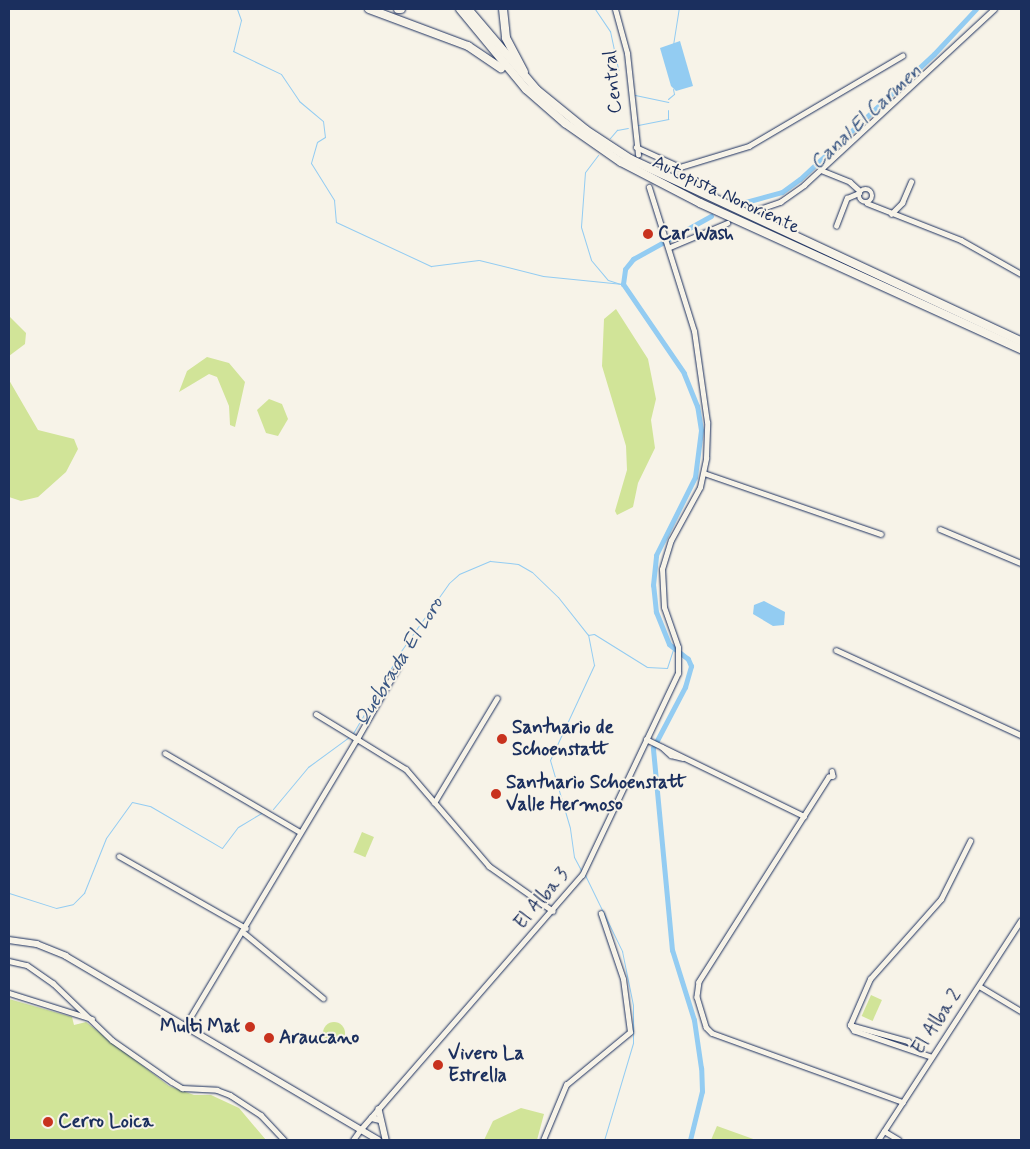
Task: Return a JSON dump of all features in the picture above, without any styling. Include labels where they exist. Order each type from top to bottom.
[{"type":"highway","points":[[369,9],[468,46],[517,80]]},
{"type":"highway","name":"Autopista Nororiente","points":[[460,9],[517,80],[576,132],[644,175],[1021,349]]},
{"type":"highway","name":"Autopista Nororiente","points":[[468,9],[537,90],[598,139],[659,176],[1021,341]]},
{"type":"highway","points":[[503,9],[509,45],[537,90]]},
{"type":"main road","points":[[9,940],[37,944],[66,956],[378,1140]]},
{"type":"main road","points":[[380,1109],[380,1120],[386,1140]]},
{"type":"main road","points":[[372,1118],[380,1120]]},
{"type":"street","name":"Central","points":[[615,9],[627,53],[638,154]]},
{"type":"street","points":[[754,211],[786,199],[821,170],[994,9]]},
{"type":"street","points":[[636,147],[684,167],[749,146],[902,56]]},
{"type":"street","points":[[821,170],[850,182],[867,203],[961,240],[1021,274]]},
{"type":"street","points":[[891,214],[902,204],[911,182]]},
{"type":"street","name":"El Alba 3","points":[[360,1130],[553,911],[583,873],[671,689],[680,662],[678,647],[664,606],[662,569],[668,547],[692,505],[704,473],[707,438],[703,376],[670,245],[649,187]]},
{"type":"street","points":[[836,226],[847,198],[859,192],[872,191],[873,198],[867,203]]},
{"type":"street","points":[[670,245],[727,223]]},
{"type":"street","points":[[704,473],[881,534]]},
{"type":"street","points":[[940,530],[1021,563]]},
{"type":"street","points":[[836,650],[1021,735]]},
{"type":"street","points":[[185,1026],[244,930],[398,667]]},
{"type":"street","points":[[434,803],[497,698]]},
{"type":"street","points":[[316,714],[400,764],[489,866],[553,911]]},
{"type":"street","points":[[646,739],[662,747],[671,755],[683,758],[804,816]]},
{"type":"street","points":[[164,753],[300,832]]},
{"type":"street","points":[[829,777],[698,985],[697,998],[706,1027],[712,1033],[903,1102]]},
{"type":"street","points":[[932,1057],[919,1052],[908,1041],[850,1025],[870,978],[941,899],[970,841]]},
{"type":"street","points":[[119,856],[244,930],[323,998]]},
{"type":"street","points":[[543,1140],[566,1085],[630,1032],[623,980],[601,914]]},
{"type":"street","name":"El Alba 2","points":[[878,1140],[1021,920]]},
{"type":"street","points":[[9,961],[41,974],[93,1020],[112,1040],[172,1082],[182,1088],[218,1090],[230,1095],[261,1115],[284,1140]]},
{"type":"street","points":[[979,986],[1021,1011]]},
{"type":"street","points":[[9,993],[93,1020]]},
{"type":"street","points":[[353,1140],[360,1130]]},
{"type":"street","points":[[884,1131],[900,1140]]},
{"type":"green space","points":[[616,309],[648,359],[656,399],[651,420],[655,448],[638,483],[633,507],[617,515],[615,511],[627,470],[626,446],[602,366],[604,319]]},
{"type":"green space","points":[[9,316],[26,333],[25,344],[9,356]]},
{"type":"green space","points":[[207,357],[229,363],[245,382],[235,427],[230,425],[229,406],[217,377],[209,374],[179,392],[187,371]]},
{"type":"green space","points":[[9,380],[38,430],[74,439],[78,449],[66,472],[38,497],[21,501],[9,497]]},
{"type":"green space","points":[[269,399],[282,404],[288,419],[278,436],[266,433],[257,410]]},
{"type":"green space","points":[[362,832],[374,837],[365,857],[353,852]]},
{"type":"green space","points":[[871,995],[882,1000],[873,1021],[862,1016]]},
{"type":"green space","points":[[9,999],[72,1017],[74,1025],[86,1022],[169,1086],[194,1095],[211,1095],[239,1108],[266,1140],[9,1140]]},
{"type":"green space","points":[[330,1022],[338,1022],[345,1029],[345,1037],[338,1044],[330,1044],[323,1037],[323,1029]]},
{"type":"green space","points":[[521,1108],[544,1114],[537,1140],[484,1140],[493,1121]]},
{"type":"green space","points":[[717,1126],[756,1140],[711,1140]]},
{"type":"water","points":[[680,41],[693,86],[676,91],[671,86],[660,48]]},
{"type":"water","points":[[764,601],[785,612],[784,625],[773,626],[753,614],[754,605]]},
{"type":"waterway","points":[[237,9],[241,20],[233,51],[281,74],[299,101],[323,121],[325,137],[317,142],[311,163],[334,200],[336,222],[431,266],[479,260],[543,276],[623,284]]},
{"type":"waterway","points":[[595,9],[610,31],[618,70]]},
{"type":"waterway","points":[[673,45],[679,9]]},
{"type":"waterway","name":"Canal El Carmen","points":[[742,203],[782,192],[800,179],[934,54],[976,9]]},
{"type":"waterway","points":[[668,99],[674,94],[673,89]]},
{"type":"waterway","points":[[635,95],[668,102]]},
{"type":"waterway","points":[[638,125],[668,119],[668,110]]},
{"type":"waterway","points":[[610,138],[617,130],[628,128]]},
{"type":"waterway","points":[[598,155],[585,172],[581,227],[591,260],[608,280],[620,284]]},
{"type":"waterway","name":"Quebrada El Loro","points":[[690,1140],[702,1091],[701,1068],[694,1020],[672,950],[653,748],[685,687],[691,666],[688,659],[669,644],[656,612],[653,585],[656,555],[695,477],[701,430],[697,406],[684,373],[623,284],[625,269],[633,259],[711,216]]},
{"type":"waterway","name":"Quebrada El Loro","points":[[352,735],[401,651],[449,583],[459,574],[490,561],[518,564],[532,572],[558,597],[588,635],[594,634],[647,667],[667,668],[673,650]]},
{"type":"waterway","points":[[582,872],[574,857],[570,828],[550,760],[594,665],[588,635]]},
{"type":"waterway","name":"Quebrada El Loro","points":[[273,809],[308,767],[349,737]]},
{"type":"waterway","name":"Quebrada El Loro","points":[[9,893],[56,908],[73,904],[84,893],[106,838],[132,802],[150,806],[222,848],[238,827],[261,813]]},
{"type":"waterway","points":[[585,875],[622,951],[633,1005],[633,1043],[604,1140]]},
{"type":"place","name":"Car Wash","points":[[648,234]]},
{"type":"place","name":"Santuario de Schoenstatt","points":[[502,739]]},
{"type":"place","name":"Santuario Schoenstatt Valle Hermoso","points":[[496,794]]},
{"type":"place","name":"Multi Mat","points":[[250,1027]]},
{"type":"place","name":"Araucano","points":[[269,1038]]},
{"type":"place","name":"Vivero La Estrella","points":[[438,1065]]},
{"type":"place","name":"Cerro Loica","points":[[48,1122]]}]
